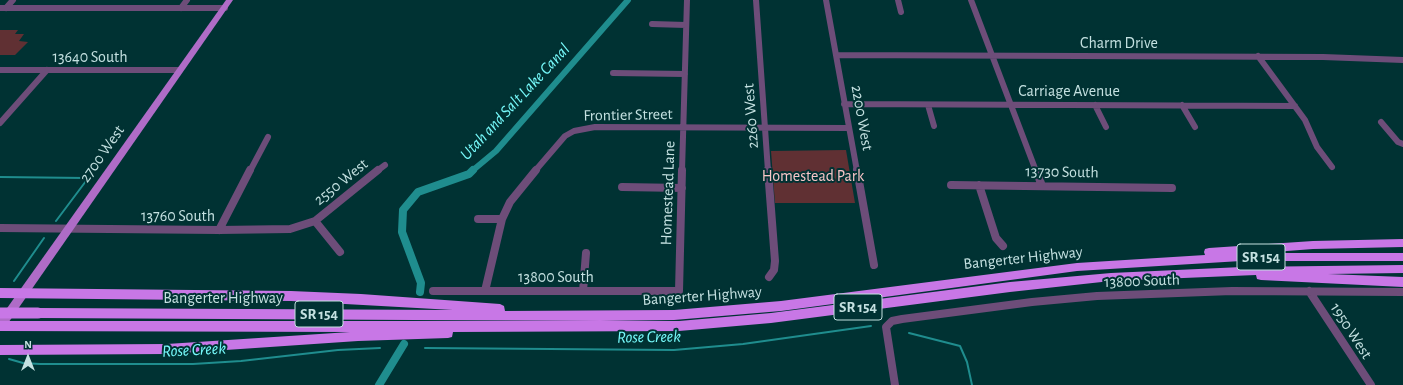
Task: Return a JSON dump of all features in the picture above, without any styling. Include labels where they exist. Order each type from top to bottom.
[{"type":"highway","points":[[1120,264],[1188,254],[1287,246],[1346,243],[1403,243]]},
{"type":"highway","name":"Bangerter Highway","points":[[0,313],[600,316],[674,315],[737,311],[1008,275],[1120,264],[1256,257],[1403,257]]},
{"type":"highway","name":"Bangerter Highway","points":[[0,326],[652,327],[735,322],[1010,287],[1161,274],[1274,270],[1403,269]]},
{"type":"highway","points":[[1161,274],[1234,275],[1403,282]]},
{"type":"highway","points":[[0,293],[208,294],[330,297],[600,316]]},
{"type":"highway","points":[[0,350],[167,349],[358,336],[441,334],[554,327]]},
{"type":"main road","name":"2700 West","points":[[0,326],[230,0]]},
{"type":"street","points":[[3,8],[13,0]]},
{"type":"street","points":[[181,8],[187,0]]},
{"type":"street","name":"Homestead Lane","points":[[679,291],[687,0]]},
{"type":"street","name":"2260 West","points":[[756,0],[775,261],[774,270],[770,277]]},
{"type":"street","name":"2200 West","points":[[826,0],[874,265]]},
{"type":"street","points":[[898,0],[901,12]]},
{"type":"street","points":[[971,0],[1042,186]]},
{"type":"street","points":[[3,8],[225,8]]},
{"type":"street","points":[[652,24],[686,24]]},
{"type":"street","name":"Charm Drive","points":[[836,55],[1258,56],[1403,60]]},
{"type":"street","points":[[1258,56],[1305,120],[1317,147],[1332,167]]},
{"type":"street","name":"13640 South","points":[[0,70],[180,70]]},
{"type":"street","points":[[0,123],[47,70]]},
{"type":"street","points":[[613,73],[685,74]]},
{"type":"street","name":"Carriage Avenue","points":[[844,104],[1295,106]]},
{"type":"street","points":[[928,104],[934,126]]},
{"type":"street","points":[[1095,105],[1106,127]]},
{"type":"street","points":[[1182,105],[1195,127]]},
{"type":"street","points":[[1381,122],[1398,142],[1403,144]]},
{"type":"street","name":"Frontier Street","points":[[485,291],[502,219],[510,202],[557,144],[565,136],[574,131],[595,127],[848,128]]},
{"type":"street","points":[[219,230],[268,137]]},
{"type":"street","name":"2550 West","points":[[316,221],[385,165]]},
{"type":"street","name":"13730 South","points":[[951,185],[1172,188]]},
{"type":"street","points":[[979,186],[996,238],[1003,246]]},
{"type":"street","points":[[622,187],[682,188]]},
{"type":"street","points":[[478,219],[502,219]]},
{"type":"street","points":[[316,221],[340,252]]},
{"type":"street","name":"13760 South","points":[[0,228],[219,230],[290,229],[316,221]]},
{"type":"street","points":[[583,291],[586,253]]},
{"type":"street","name":"13800 South","points":[[433,291],[679,291]]},
{"type":"street","name":"13800 South","points":[[895,385],[886,327],[892,321],[902,319],[1032,302],[1090,297],[1232,291],[1403,292]]},
{"type":"street","name":"1950 West","points":[[1310,291],[1371,385]]},
{"type":"green space","points":[[0,30],[18,30],[15,34],[24,34],[19,41],[28,42],[15,55],[0,55]]},
{"type":"green space","name":"Homestead Park","points":[[846,150],[855,203],[775,203],[771,151]]},
{"type":"waterway","name":"Utah and Salt Lake Canal","points":[[472,171],[496,151],[628,0]]},
{"type":"waterway","name":"Utah and Salt Lake Canal","points":[[420,292],[421,283],[402,232],[403,210],[418,192],[469,174],[472,171]]},
{"type":"waterway","name":"Rose Creek","points":[[0,177],[85,178],[86,181],[56,221]]},
{"type":"waterway","name":"Rose Creek","points":[[14,281],[44,238]]},
{"type":"waterway","name":"Rose Creek","points":[[425,348],[674,350],[743,344],[871,326]]},
{"type":"waterway","name":"Rose Creek","points":[[909,333],[960,346],[967,362],[972,385]]},
{"type":"waterway","name":"Utah and Salt Lake Canal","points":[[379,385],[404,344]]},
{"type":"waterway","name":"Rose Creek","points":[[9,359],[23,363],[40,364],[193,364],[241,361],[338,350],[380,348]]}]
